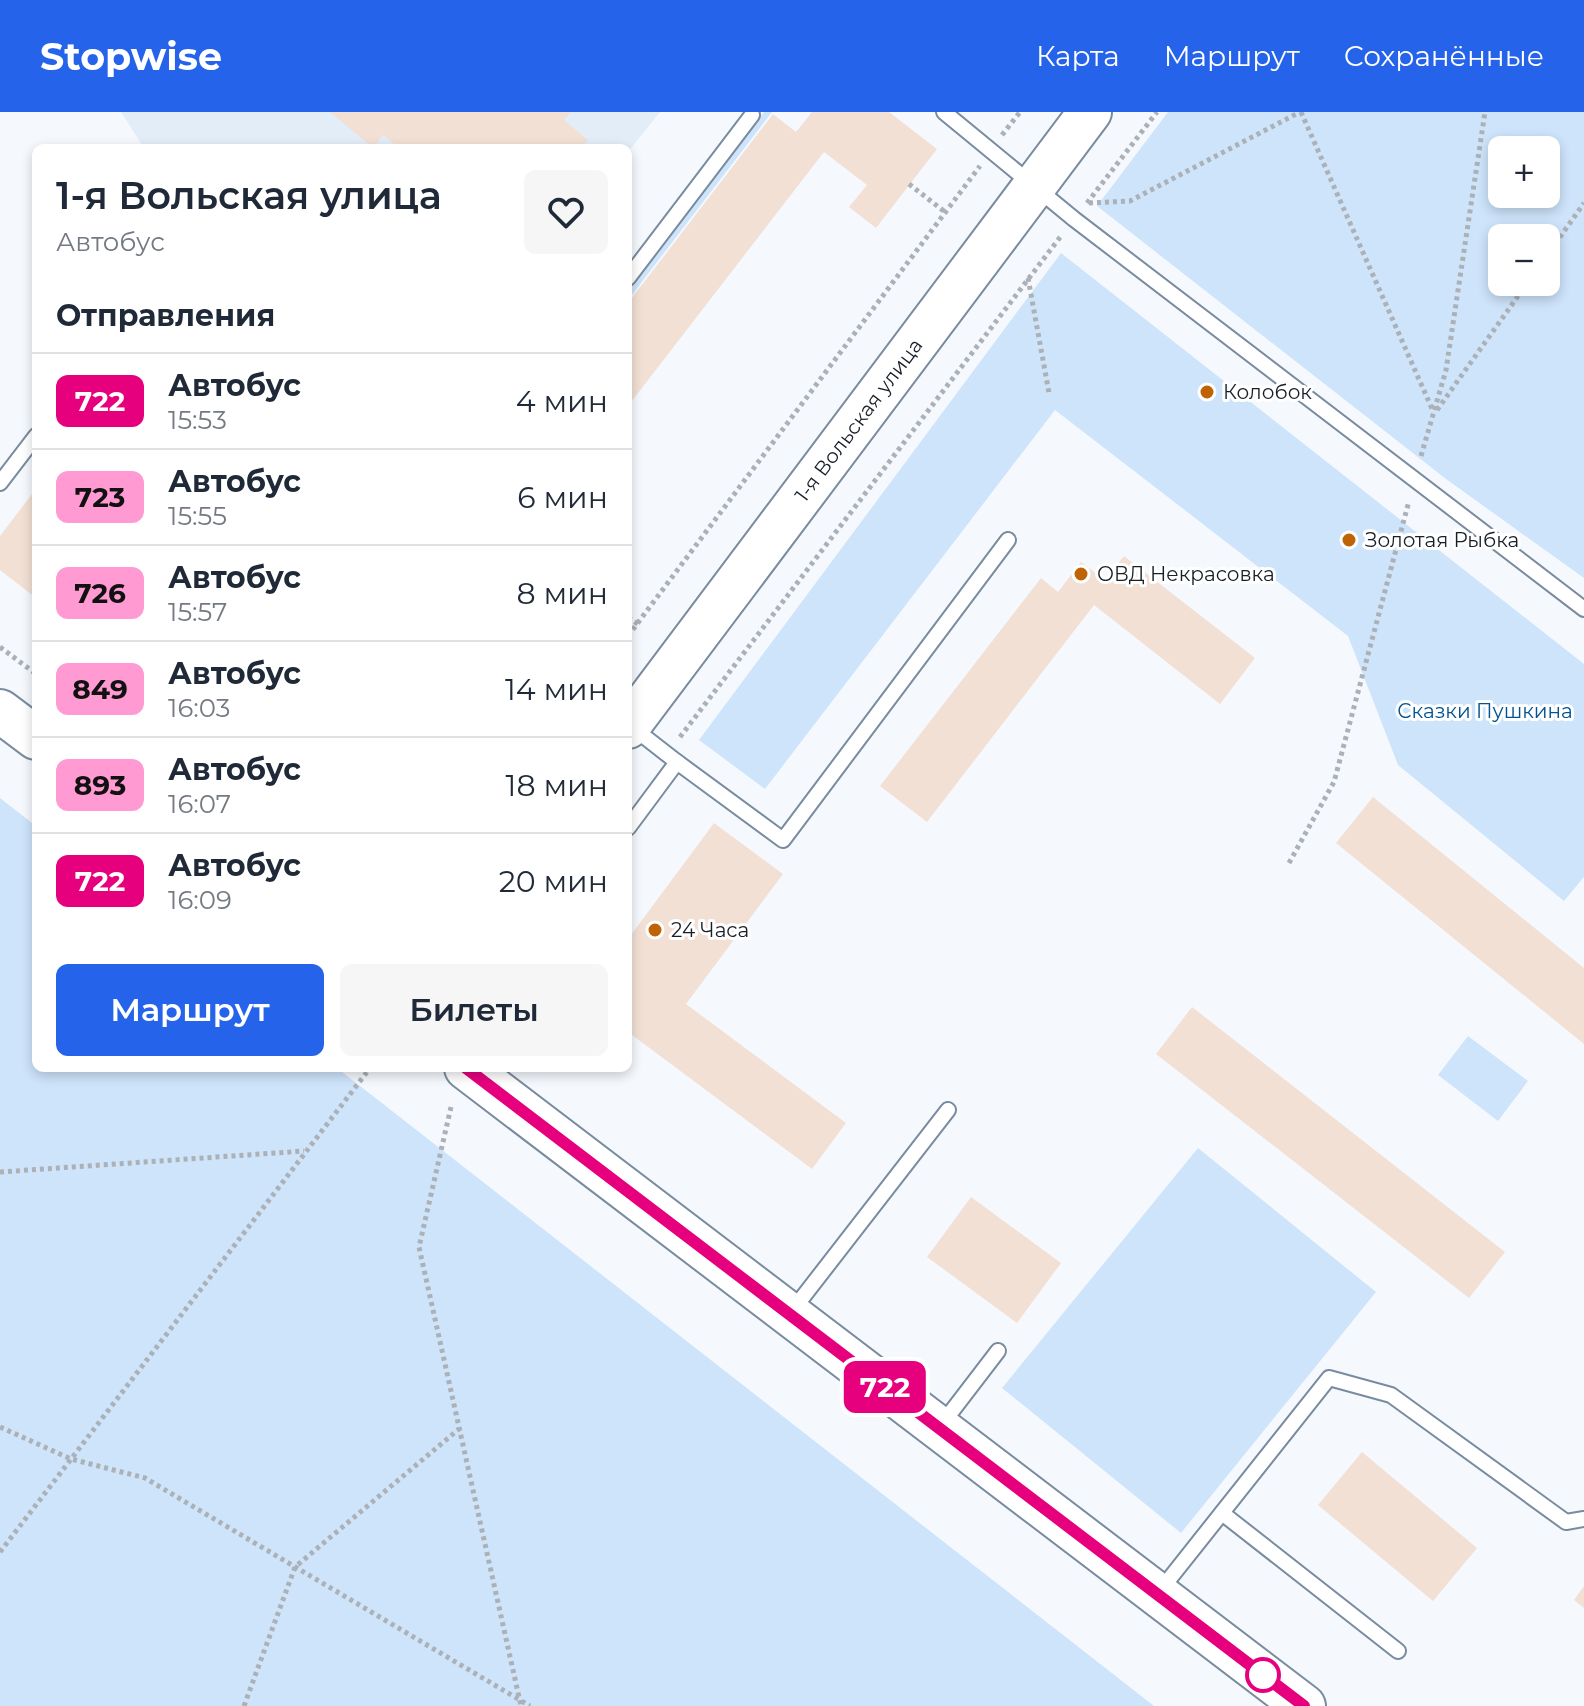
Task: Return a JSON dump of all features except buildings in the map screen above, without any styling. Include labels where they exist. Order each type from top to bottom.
[{"type":"street","name":"1-я Вольская улица","points":[[632,721],[1090,112]]},
{"type":"street","points":[[0,711],[32,735]]},
{"type":"street","points":[[471,1072],[1304,1706]]},
{"type":"lane","points":[[944,112],[1074,219],[1584,609]]},
{"type":"lane","points":[[632,273],[752,115]]},
{"type":"lane","points":[[0,483],[32,441]]},
{"type":"lane","points":[[632,729],[783,840],[1008,540]]},
{"type":"lane","points":[[632,822],[672,758]]},
{"type":"lane","points":[[789,1314],[948,1110]]},
{"type":"lane","points":[[938,1428],[998,1351]]},
{"type":"lane","points":[[1157,1595],[1329,1378],[1391,1395],[1566,1522],[1584,1519]]},
{"type":"lane","points":[[1222,1513],[1398,1651]]},
{"type":"path","points":[[632,631],[1020,112]]},
{"type":"path","points":[[672,758],[1028,277],[1157,112]]},
{"type":"path","points":[[1088,203],[1130,201],[1301,112],[1434,414]]},
{"type":"path","points":[[1289,863],[1334,782],[1446,370],[1485,112]]},
{"type":"path","points":[[909,184],[945,212]]},
{"type":"path","points":[[1560,237],[1584,203]]},
{"type":"path","points":[[1028,277],[1049,393]]},
{"type":"path","points":[[1434,414],[1518,296]]},
{"type":"path","points":[[632,620],[638,624]]},
{"type":"path","points":[[0,647],[32,671]]},
{"type":"path","points":[[0,1552],[367,1072]]},
{"type":"path","points":[[451,1107],[419,1247],[521,1706]]},
{"type":"path","points":[[0,1172],[305,1151]]},
{"type":"path","points":[[0,1427],[71,1459],[145,1478],[530,1706]]},
{"type":"path","points":[[244,1706],[295,1567],[459,1429]]},
{"type":"shaded area","points":[[121,112],[660,112],[632,147],[632,144],[141,144]]},
{"type":"green space","points":[[764,112],[772,112],[632,295],[632,284]]},
{"type":"green space","points":[[1168,112],[1584,112],[1584,578],[1446,479],[1097,206]]},
{"type":"green space","name":"Сказки Пушкина","points":[[1061,253],[1584,664],[1584,877],[1564,901],[1398,765],[1348,636],[1055,410],[765,789],[699,740]]},
{"type":"green space","points":[[0,798],[32,823],[32,1072],[342,1072],[1154,1706],[0,1706]]},
{"type":"green space","points":[[1468,1036],[1528,1081],[1498,1121],[1438,1075]]},
{"type":"green space","points":[[1198,1148],[1376,1292],[1181,1533],[1002,1388]]},
{"type":"bus line","name":"722","points":[[471,1072],[1304,1706]]},
{"type":"place","name":"Колобок","points":[[1207,392]]},
{"type":"place","name":"Золотая Рыбка","points":[[1349,540]]},
{"type":"place","name":"ОВД Некрасовка","points":[[1081,574]]},
{"type":"place","name":"24 Часа","points":[[655,930]]}]
